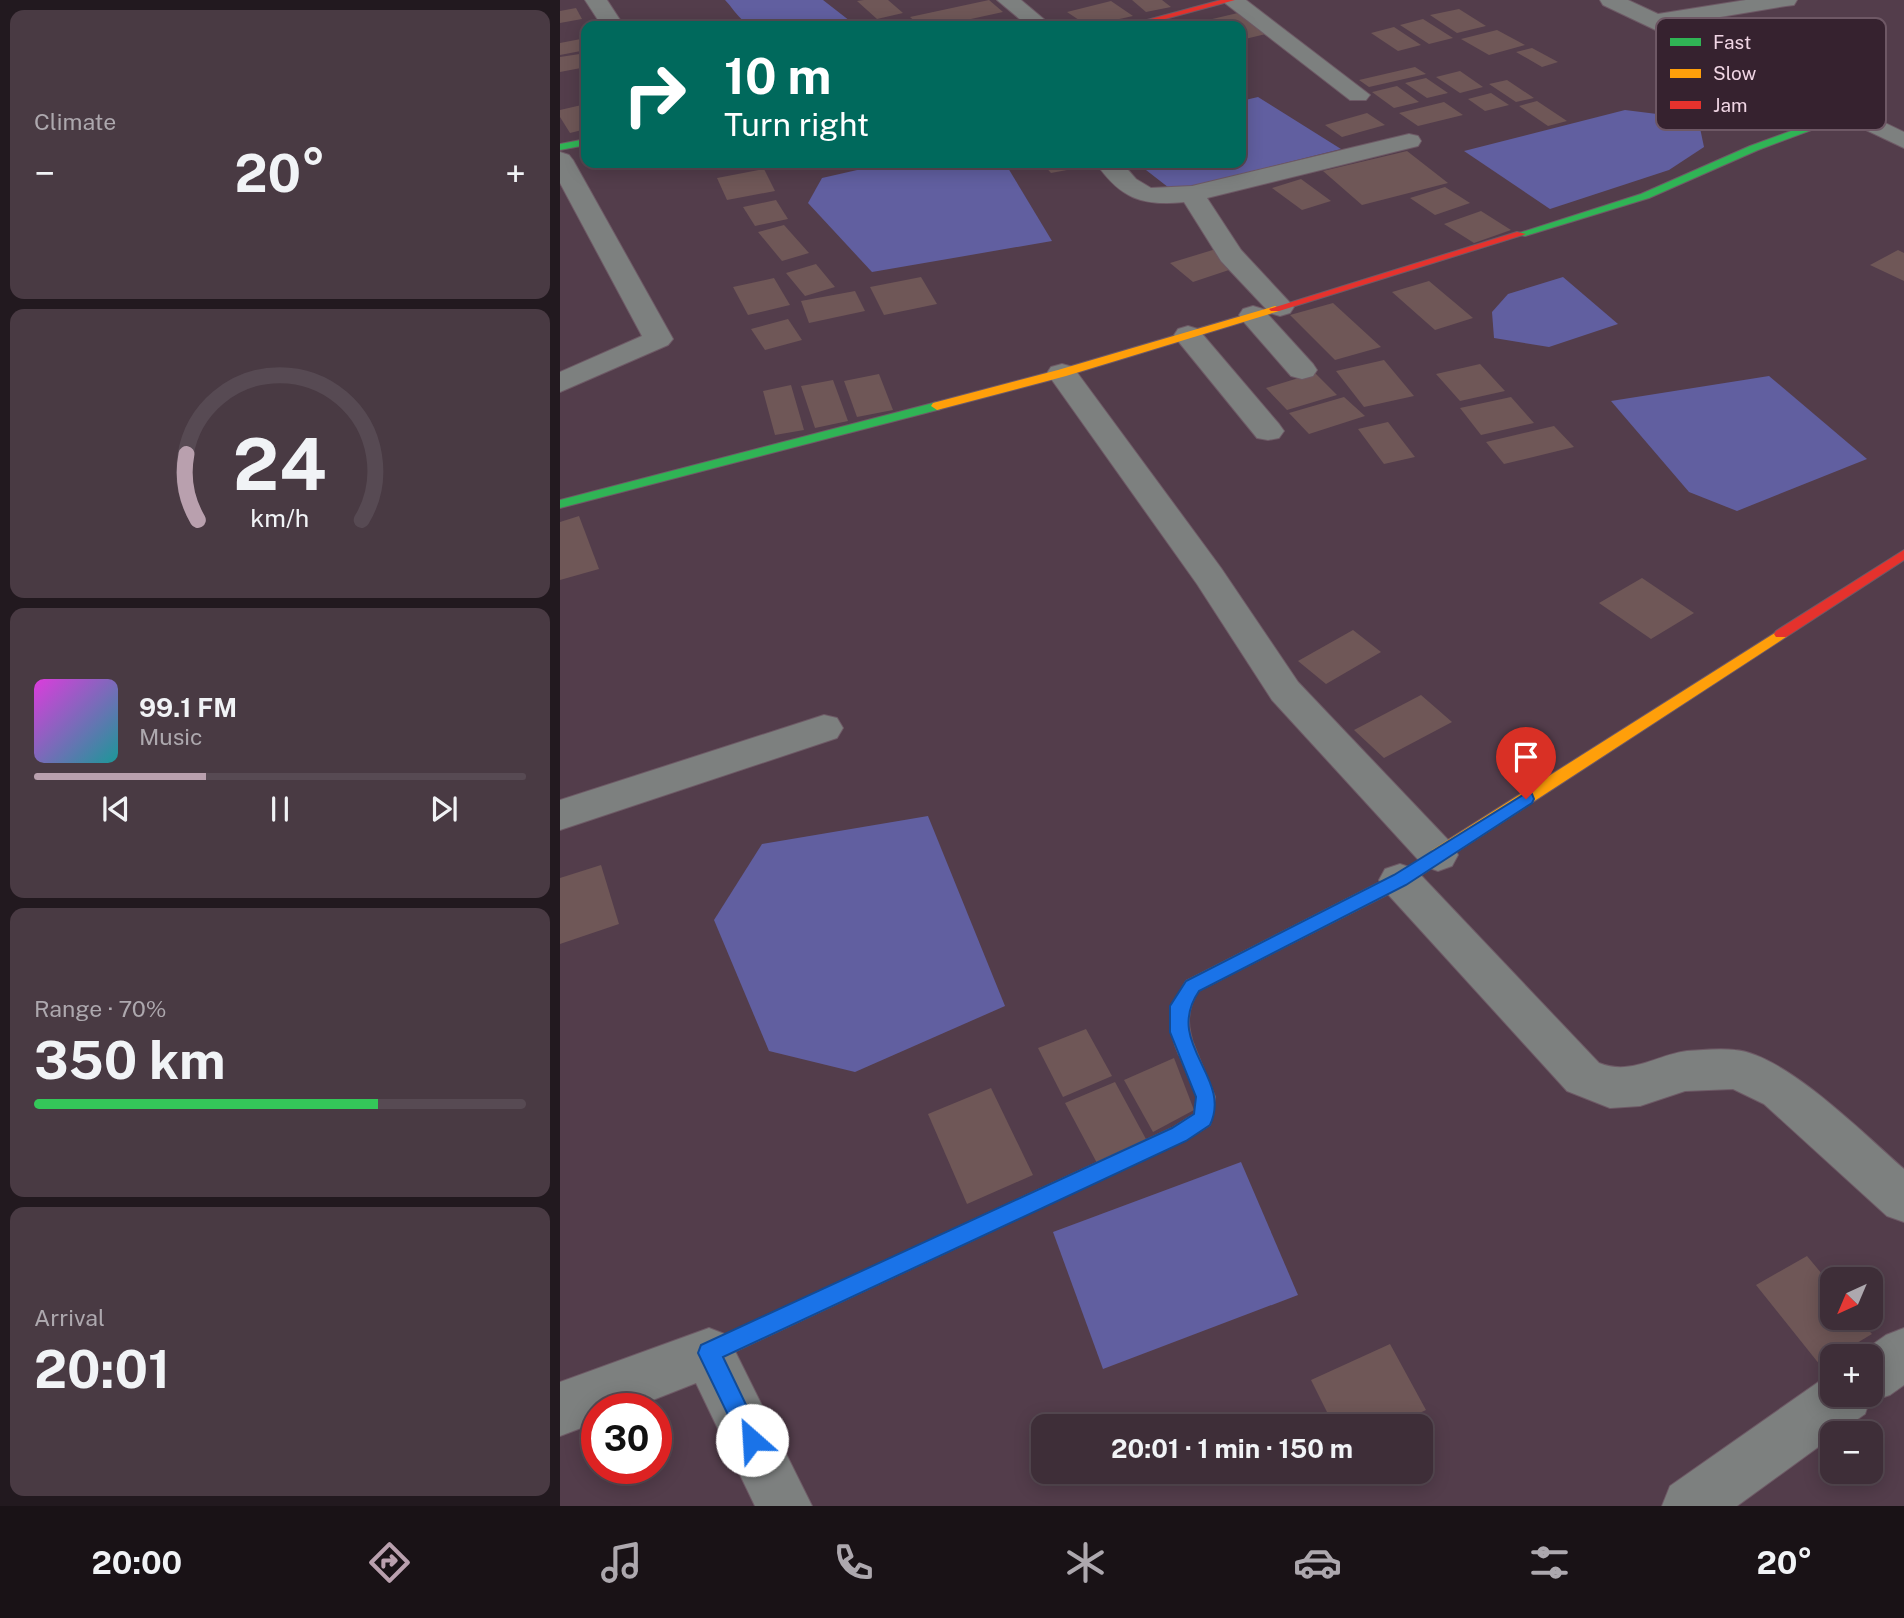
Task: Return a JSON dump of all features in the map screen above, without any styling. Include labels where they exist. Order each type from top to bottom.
[{"type":"street","points":[[596,0],[611,21]]},
{"type":"street","points":[[1008,0],[1035,21]]},
{"type":"street","points":[[1149,21],[1232,0],[1358,95]]},
{"type":"street","points":[[1611,0],[1656,21]]},
{"type":"street","points":[[1675,18],[1786,0]]},
{"type":"street","points":[[560,504],[1062,373],[1645,196],[1754,148],[1803,130]]},
{"type":"street","points":[[1880,130],[1904,141]]},
{"type":"street","points":[[1113,168],[1134,191],[1145,195],[1192,194],[1409,141]]},
{"type":"street","points":[[560,148],[581,143]]},
{"type":"street","points":[[560,160],[658,339],[560,383]]},
{"type":"street","points":[[1192,194],[1267,311],[1301,370]]},
{"type":"street","points":[[1188,335],[1268,431]]},
{"type":"street","points":[[1062,373],[1209,576],[1285,691],[1438,855]]},
{"type":"street","points":[[560,1409],[709,1353],[1179,1135],[1203,1119],[1206,1097],[1179,1032],[1179,1006],[1192,986],[1400,880],[1904,554]]},
{"type":"street","points":[[560,816],[824,728]]},
{"type":"street","points":[[1400,880],[1583,1077],[1610,1088],[1640,1086],[1685,1071],[1737,1069],[1780,1090],[1904,1200]]},
{"type":"street","points":[[709,1353],[784,1506]]},
{"type":"street","points":[[1883,1368],[1904,1353]]},
{"type":"street","points":[[1690,1506],[1829,1407]]},
{"type":"shaded area","points":[[725,0],[823,0],[850,21],[744,21]]},
{"type":"shaded area","points":[[1258,97],[1341,149],[1173,191],[1143,168],[1246,168],[1246,100]]},
{"type":"shaded area","points":[[1625,110],[1656,114],[1656,130],[1700,130],[1704,147],[1669,170],[1550,209],[1464,151]]},
{"type":"shaded area","points":[[866,168],[1008,168],[1052,241],[872,272],[808,203],[822,178]]},
{"type":"shaded area","points":[[1563,277],[1618,324],[1549,347],[1494,338],[1492,312],[1508,294]]},
{"type":"shaded area","points":[[1769,376],[1867,459],[1737,511],[1689,492],[1611,401]]},
{"type":"shaded area","points":[[928,816],[1005,1006],[855,1072],[769,1051],[714,920],[762,844]]},
{"type":"shaded area","points":[[1241,1162],[1298,1295],[1103,1369],[1053,1232]]},
{"type":"building","points":[[888,0],[903,13],[877,19],[857,1]]},
{"type":"building","points":[[989,0],[1003,12],[962,21],[914,21],[910,17]]},
{"type":"building","points":[[1132,0],[1162,0],[1171,7],[1146,12]]},
{"type":"building","points":[[1111,1],[1133,16],[1110,21],[1080,21],[1067,12]]},
{"type":"building","points":[[576,8],[582,19],[560,23],[560,11]]},
{"type":"building","points":[[1459,9],[1486,26],[1457,33],[1430,15]]},
{"type":"building","points":[[1242,12],[1270,33],[1246,39],[1246,21],[1204,21]]},
{"type":"building","points":[[1423,19],[1453,38],[1429,44],[1400,25]]},
{"type":"building","points":[[1394,27],[1421,45],[1398,51],[1371,33]]},
{"type":"building","points":[[1497,30],[1525,45],[1489,55],[1461,39]]},
{"type":"building","points":[[581,39],[581,51],[560,55],[560,43]]},
{"type":"building","points":[[1532,48],[1558,62],[1542,67],[1516,52]]},
{"type":"building","points":[[581,54],[581,68],[560,72],[560,57]]},
{"type":"building","points":[[1415,67],[1426,74],[1369,87],[1359,80]]},
{"type":"building","points":[[1460,71],[1483,87],[1460,93],[1436,77]]},
{"type":"building","points":[[1426,78],[1448,93],[1427,98],[1405,83]]},
{"type":"building","points":[[1507,80],[1534,98],[1516,102],[1489,84]]},
{"type":"building","points":[[1397,86],[1419,102],[1394,108],[1372,92]]},
{"type":"building","points":[[1491,93],[1509,105],[1485,111],[1468,99]]},
{"type":"building","points":[[1537,101],[1567,121],[1548,126],[1519,106]]},
{"type":"building","points":[[1444,102],[1463,115],[1418,126],[1399,113]]},
{"type":"building","points":[[581,105],[581,130],[570,133],[560,117],[560,110]]},
{"type":"building","points":[[1367,113],[1385,125],[1342,137],[1325,125]]},
{"type":"building","points":[[1407,151],[1448,183],[1362,205],[1323,171]]},
{"type":"building","points":[[1046,168],[1078,168],[1051,173]]},
{"type":"building","points":[[764,169],[775,191],[727,200],[717,178]]},
{"type":"building","points":[[1301,179],[1331,201],[1302,210],[1272,188]]},
{"type":"building","points":[[1445,187],[1470,203],[1435,215],[1410,198]]},
{"type":"building","points":[[776,200],[788,219],[755,226],[743,207]]},
{"type":"building","points":[[1481,211],[1511,230],[1474,243],[1444,224]]},
{"type":"building","points":[[784,225],[809,253],[782,261],[758,232]]},
{"type":"building","points":[[1216,249],[1238,267],[1193,282],[1170,263]]},
{"type":"building","points":[[1898,250],[1904,253],[1904,281],[1870,265]]},
{"type":"building","points":[[816,264],[835,287],[805,296],[786,273]]},
{"type":"building","points":[[921,277],[937,304],[884,315],[870,287]]},
{"type":"building","points":[[774,278],[790,305],[748,315],[733,287]]},
{"type":"building","points":[[1429,281],[1473,318],[1435,330],[1392,292]]},
{"type":"building","points":[[855,291],[865,311],[809,323],[801,301]]},
{"type":"building","points":[[1333,303],[1381,347],[1335,360],[1290,315]]},
{"type":"building","points":[[788,319],[802,340],[765,350],[751,329]]},
{"type":"building","points":[[1384,360],[1414,396],[1364,407],[1336,371]]},
{"type":"building","points":[[1480,364],[1505,391],[1460,401],[1436,374]]},
{"type":"building","points":[[1315,373],[1337,395],[1287,410],[1266,388]]},
{"type":"building","points":[[879,374],[893,410],[857,417],[844,381]]},
{"type":"building","points":[[833,380],[848,421],[815,428],[801,386]]},
{"type":"building","points":[[791,385],[804,430],[775,435],[763,391]]},
{"type":"building","points":[[1344,397],[1365,416],[1309,434],[1289,413]]},
{"type":"building","points":[[1511,397],[1534,423],[1481,435],[1460,408]]},
{"type":"building","points":[[1388,422],[1415,457],[1384,464],[1358,429]]},
{"type":"building","points":[[1554,426],[1574,447],[1504,464],[1486,442]]},
{"type":"building","points":[[579,516],[599,569],[560,580],[560,522]]},
{"type":"building","points":[[1642,578],[1694,613],[1651,639],[1599,603]]},
{"type":"building","points":[[1353,630],[1381,652],[1326,684],[1298,661]]},
{"type":"building","points":[[1421,695],[1452,722],[1384,758],[1354,730]]},
{"type":"building","points":[[601,865],[619,924],[560,944],[560,878]]},
{"type":"building","points":[[1086,1029],[1112,1076],[1063,1097],[1038,1048]]},
{"type":"building","points":[[1174,1058],[1194,1110],[1153,1132],[1124,1080]]},
{"type":"building","points":[[1115,1082],[1147,1141],[1097,1163],[1065,1103]]},
{"type":"building","points":[[991,1088],[1033,1175],[967,1204],[928,1114]]},
{"type":"building","points":[[1807,1256],[1820,1272],[1820,1330],[1868,1330],[1872,1334],[1855,1344],[1820,1344],[1820,1365],[1756,1285]]},
{"type":"building","points":[[1390,1344],[1426,1410],[1418,1414],[1328,1414],[1311,1380]]},
{"type":"traffic: fast","points":[[1521,234],[1645,196],[1754,148],[1803,130]]},
{"type":"traffic: fast","points":[[560,147],[581,143]]},
{"type":"traffic: fast","points":[[560,504],[937,406]]},
{"type":"traffic: fast","points":[[709,1353],[1179,1134],[1203,1119],[1206,1097],[1186,1049]]},
{"type":"traffic: slow","points":[[937,406],[1062,373],[1275,309]]},
{"type":"traffic: slow","points":[[1438,855],[1781,634]]},
{"type":"traffic: jam","points":[[1149,21],[1231,0]]},
{"type":"traffic: jam","points":[[1275,309],[1521,234]]},
{"type":"traffic: jam","points":[[1781,634],[1904,554]]},
{"type":"traffic: jam","points":[[1186,1049],[1180,1031],[1179,1016],[1192,986],[1400,880],[1438,855]]},
{"type":"route","points":[[752,1440],[709,1353],[1179,1135],[1203,1119],[1206,1097],[1179,1032],[1179,1006],[1192,986],[1400,880],[1526,799]]}]
